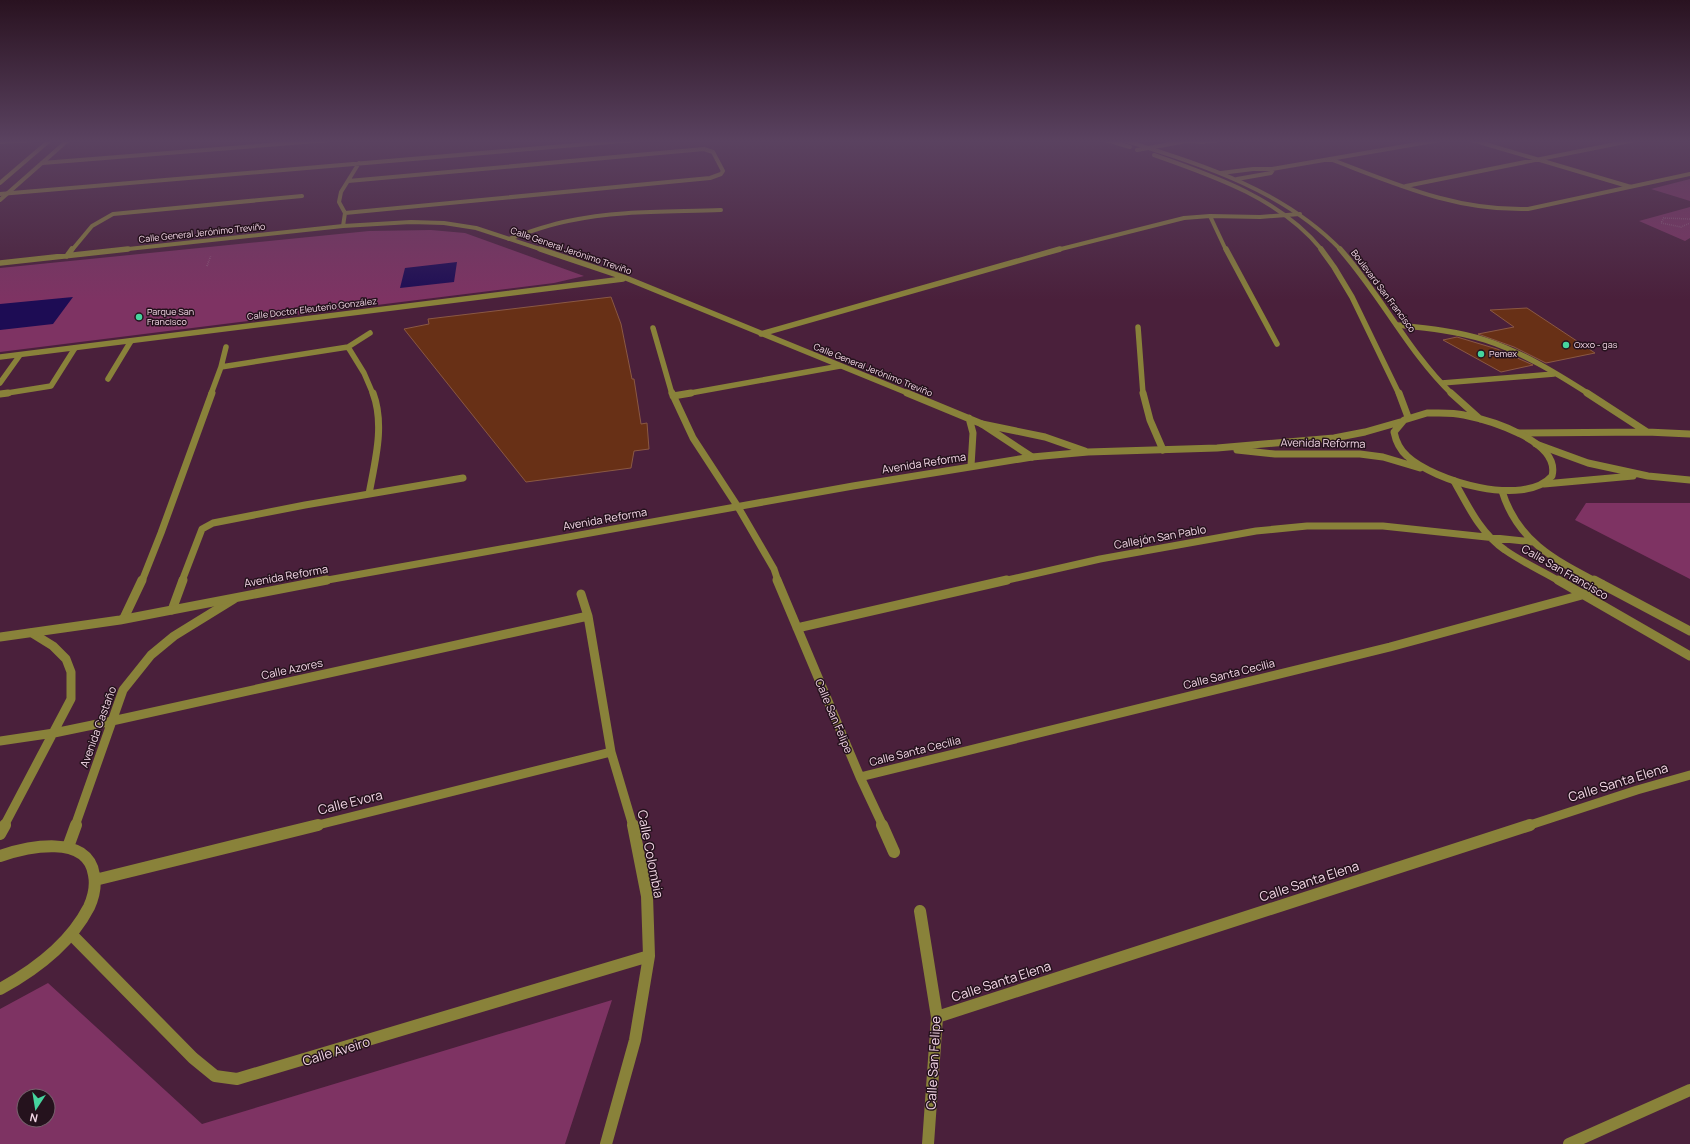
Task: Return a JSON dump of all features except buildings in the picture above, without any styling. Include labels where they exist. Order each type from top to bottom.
[{"type":"street","points":[[0,194],[14,193]]},
{"type":"street","points":[[341,193],[339,202],[345,212],[343,226]]},
{"type":"street","points":[[345,212],[545,193]]},
{"type":"street","points":[[1249,193],[1285,216],[1305,232],[1321,249],[1341,278],[1399,390],[1408,418]]},
{"type":"street","name":"Boulevard San Francisco","points":[[1266,193],[1311,222],[1340,249],[1365,279],[1397,325],[1442,383],[1480,418]]},
{"type":"street","points":[[1427,193],[1456,203],[1493,209],[1516,210],[1604,193]]},
{"type":"street","points":[[0,200],[7,194]]},
{"type":"street","points":[[67,256],[94,223],[113,214],[302,196]]},
{"type":"street","points":[[509,239],[545,227],[576,219],[614,215],[720,210]]},
{"type":"street","points":[[761,334],[1068,247],[1160,223],[1184,218],[1210,216],[1285,216],[1300,214]]},
{"type":"street","points":[[1210,216],[1228,254],[1277,344]]},
{"type":"street","name":"Calle General Jerónimo Treviño","points":[[0,263],[343,226],[398,222],[444,223],[476,228],[626,278],[982,424]]},
{"type":"street","name":"Calle Doctor Eleuterio González","points":[[0,357],[626,278]]},
{"type":"street","points":[[1397,325],[1449,330],[1486,340],[1522,356],[1555,374],[1647,432]]},
{"type":"street","points":[[1138,327],[1143,392],[1150,420],[1163,450]]},
{"type":"street","name":"Calle San Felipe","points":[[653,328],[673,396],[693,438],[738,507],[774,569],[777,580],[797,628],[894,852]]},
{"type":"street","points":[[221,367],[348,347],[370,333]]},
{"type":"street","points":[[108,379],[131,341]]},
{"type":"street","points":[[124,618],[146,572],[221,367],[226,347]]},
{"type":"street","points":[[348,347],[372,389],[377,402],[377,440],[370,494]]},
{"type":"street","points":[[0,394],[51,386],[75,348]]},
{"type":"street","points":[[0,383],[20,355]]},
{"type":"street","points":[[673,396],[840,366]]},
{"type":"street","points":[[1442,383],[1555,374]]},
{"type":"street","name":"Avenida Reforma","points":[[0,637],[172,610],[239,596],[971,466],[1032,457],[1088,452],[1217,448],[1334,438],[1365,432],[1427,413],[1452,413],[1480,418]]},
{"type":"street","points":[[969,418],[973,433],[971,466]]},
{"type":"street","points":[[1480,418],[1519,433],[1536,444],[1548,455],[1553,466],[1552,476],[1544,484]]},
{"type":"street","points":[[1400,422],[1394,432],[1397,444],[1409,457],[1428,470],[1454,481],[1478,487],[1519,491],[1533,489],[1544,484],[1613,476],[1648,476],[1690,480]]},
{"type":"street","points":[[982,424],[1045,437],[1088,452]]},
{"type":"street","points":[[982,424],[1032,457]]},
{"type":"street","points":[[1519,433],[1647,432],[1690,434]]},
{"type":"street","points":[[1536,444],[1588,463],[1648,476]]},
{"type":"street","name":"Avenida Reforma","points":[[1217,448],[1275,454],[1360,454],[1383,457],[1428,470]]},
{"type":"street","points":[[172,610],[202,529],[213,523],[463,478]]},
{"type":"street","name":"Calle San Francisco","points":[[1454,481],[1490,539],[1516,557],[1690,656]]},
{"type":"street","name":"Calle San Francisco","points":[[1502,490],[1508,507],[1532,542],[1556,559],[1690,631]]},
{"type":"street","name":"Callejón San Pablo","points":[[797,628],[1100,559],[1256,531],[1307,526],[1383,526],[1428,530],[1490,539],[1532,542]]},
{"type":"street","name":"Calle Santa Cecilia","points":[[860,776],[1390,647],[1582,595],[1602,584]]},
{"type":"street","name":"Calle Colombia","points":[[581,594],[588,616],[611,752],[632,821],[647,896],[649,956],[635,1040],[606,1144]]},
{"type":"street","name":"Avenida Castaño","points":[[68,847],[123,690],[151,655],[174,636],[239,596]]},
{"type":"street","name":"Calle Azores","points":[[0,741],[54,733],[112,721],[588,616]]},
{"type":"street","points":[[0,834],[71,699],[71,675],[68,663],[57,649],[32,633]]},
{"type":"street","name":"Calle Evora","points":[[95,880],[611,752]]},
{"type":"street","name":"Calle Santa Elena","points":[[937,1017],[1630,792],[1690,775]]},
{"type":"street","points":[[0,856],[30,847],[51,845],[68,847],[83,854],[92,865],[95,880],[90,905],[72,934],[47,958],[17,980],[0,989]]},
{"type":"street","name":"Calle San Felipe","points":[[920,911],[937,1017],[928,1144]]},
{"type":"street","name":"Calle Aveiro","points":[[72,934],[193,1058],[215,1076],[237,1080],[649,956]]},
{"type":"street","points":[[1569,1144],[1690,1090]]},
{"type":"path","points":[[1690,219],[1664,218],[1661,223],[1681,227],[1690,223]]},
{"type":"path","points":[[207,266],[210,259]]},
{"type":"shaded area","points":[[1665,193],[1690,193],[1690,201]]},
{"type":"shaded area","points":[[1690,207],[1690,238],[1685,241],[1639,221]]},
{"type":"shaded area","name":"Parque San Francisco","points":[[431,230],[465,233],[584,276],[554,283],[0,352],[0,268],[369,231]]},
{"type":"shaded area","points":[[457,262],[454,282],[400,288],[405,268]]},
{"type":"shaded area","points":[[73,297],[53,324],[0,330],[0,304]]},
{"type":"shaded area","points":[[1586,503],[1690,503],[1690,579],[1575,520]]},
{"type":"shaded area","points":[[48,983],[202,1124],[612,1000],[565,1144],[0,1144],[0,1009]]},
{"type":"place","name":"Parque San Francisco","points":[[139,317]]},
{"type":"place","name":"Oxxo - gas","points":[[1566,345]]},
{"type":"place","name":"Pemex","points":[[1481,354]]}]
